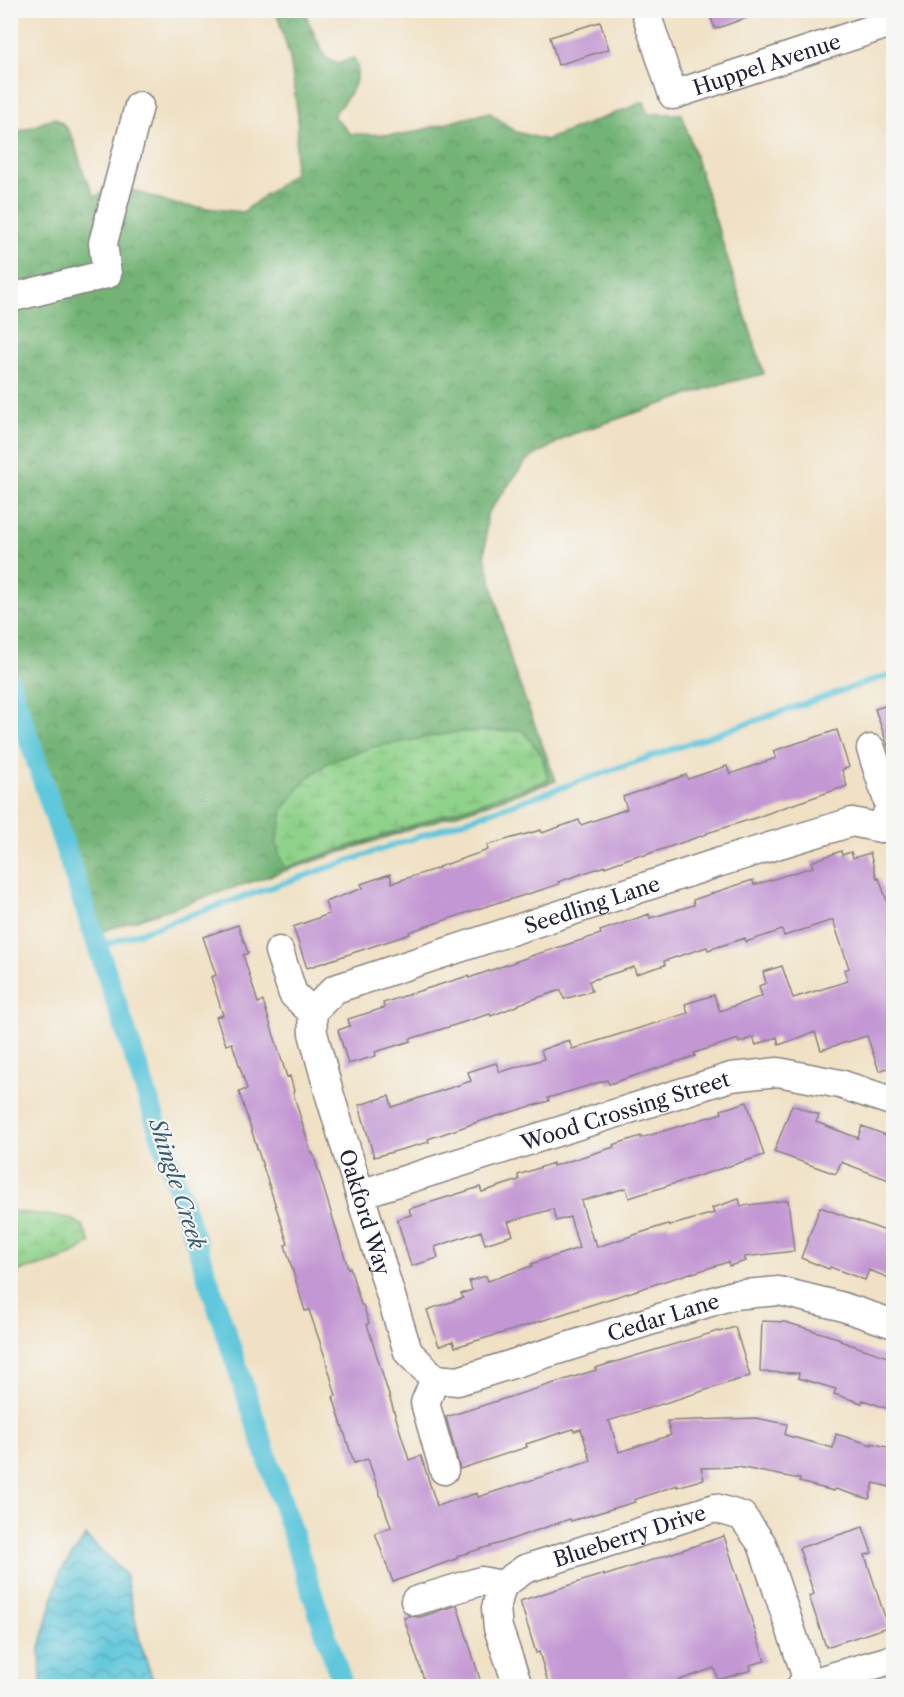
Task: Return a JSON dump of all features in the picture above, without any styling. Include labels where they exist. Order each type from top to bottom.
[{"type":"street","name":"Huppel Avenue","points":[[645,10],[673,95],[894,22]]},
{"type":"street","points":[[10,298],[107,274],[103,243],[139,106]]},
{"type":"street","points":[[871,749],[890,807],[887,837]]},
{"type":"street","name":"Seedling Lane","points":[[312,1012],[335,989],[717,863],[852,822],[887,837]]},
{"type":"street","points":[[279,951],[293,994],[312,1012]]},
{"type":"street","name":"Oakford Way","points":[[312,1012],[313,1033],[330,1096],[408,1352],[435,1379]]},
{"type":"street","name":"Wood Crossing Street","points":[[360,1194],[731,1077],[778,1072],[840,1084],[894,1102]]},
{"type":"street","name":"Cedar Lane","points":[[435,1379],[458,1381],[733,1295],[779,1292],[840,1306],[894,1324]]},
{"type":"street","points":[[435,1379],[425,1404],[444,1470]]},
{"type":"street","name":"Blueberry Drive","points":[[502,1585],[525,1569],[715,1508],[742,1516],[762,1544],[805,1685]]},
{"type":"street","points":[[415,1601],[482,1581],[502,1585],[496,1608],[498,1628],[518,1686]]},
{"type":"street","points":[[805,1685],[894,1659]]},
{"type":"green space","points":[[276,10],[306,11],[308,21],[325,57],[337,64],[354,58],[357,66],[356,81],[333,116],[351,134],[402,135],[489,112],[516,132],[546,140],[644,102],[648,114],[682,114],[764,374],[721,384],[570,435],[527,460],[487,514],[485,556],[512,665],[556,781],[94,934],[11,684],[10,135],[55,118],[62,123],[72,137],[85,176],[95,197],[116,185],[178,205],[243,212],[294,173],[298,117],[290,58]]},
{"type":"green space","points":[[522,730],[542,755],[548,780],[284,868],[276,843],[284,808],[306,779],[331,761],[373,747],[458,732]]},
{"type":"green space","points":[[11,1211],[70,1218],[83,1226],[90,1243],[62,1259],[11,1273]]},
{"type":"water","points":[[86,1536],[125,1574],[140,1642],[155,1686],[41,1686],[40,1648],[60,1572]]},
{"type":"building","points":[[708,10],[759,10],[760,13],[715,29]]},
{"type":"building","points":[[600,22],[609,49],[558,65],[550,37]]},
{"type":"building","points":[[894,703],[894,755],[891,755],[875,709]]},
{"type":"building","points":[[837,730],[849,767],[842,770],[847,786],[307,968],[293,927],[329,914],[325,902],[363,888],[361,884],[390,874],[392,883],[488,850],[487,845],[541,830],[542,833],[579,820],[581,825],[627,809],[623,797],[686,775],[688,779],[727,766],[730,774],[776,758],[773,751]]},
{"type":"building","points":[[841,851],[842,855],[851,852],[853,858],[870,853],[877,879],[879,878],[894,921],[894,1066],[879,1071],[867,1036],[821,1050],[815,1032],[779,1045],[777,1037],[756,1045],[753,1037],[739,1043],[738,1039],[694,1053],[695,1056],[609,1084],[607,1080],[548,1098],[549,1101],[428,1139],[429,1142],[374,1157],[359,1105],[389,1096],[392,1107],[471,1081],[468,1072],[496,1063],[500,1072],[544,1059],[541,1050],[569,1040],[572,1049],[688,1013],[685,1004],[714,995],[720,1011],[762,996],[759,986],[766,983],[763,972],[782,966],[793,998],[848,981],[844,970],[849,968],[833,920],[784,936],[782,930],[746,942],[745,938],[708,950],[707,947],[664,961],[665,965],[636,974],[634,967],[589,981],[592,991],[564,999],[561,990],[491,1016],[490,1014],[410,1039],[411,1041],[375,1052],[376,1056],[348,1064],[338,1030],[350,1026],[348,1019],[384,1008],[383,1003],[468,976],[469,978],[601,934],[600,931],[649,914],[650,918],[694,905],[693,900],[728,888],[753,880],[754,885],[813,867],[811,862]]},
{"type":"building","points":[[238,925],[248,953],[243,955],[258,1003],[263,1001],[287,1077],[290,1076],[311,1153],[313,1153],[348,1268],[350,1267],[369,1323],[367,1324],[409,1460],[421,1456],[437,1506],[477,1493],[478,1497],[591,1461],[581,1429],[574,1431],[573,1429],[460,1469],[446,1417],[596,1370],[595,1368],[735,1327],[750,1376],[608,1421],[619,1452],[671,1435],[667,1421],[756,1418],[787,1424],[785,1435],[833,1448],[836,1434],[894,1449],[894,1476],[890,1487],[874,1483],[869,1499],[799,1482],[800,1479],[738,1467],[701,1468],[704,1479],[677,1487],[677,1485],[634,1500],[635,1502],[571,1521],[570,1519],[457,1556],[458,1558],[393,1582],[375,1533],[391,1527],[368,1459],[354,1463],[333,1397],[336,1396],[325,1357],[309,1310],[305,1311],[285,1245],[288,1244],[239,1092],[247,1089],[232,1043],[226,1045],[216,1017],[223,1015],[211,977],[216,975],[203,937]]},
{"type":"building","points":[[747,1102],[764,1155],[629,1198],[626,1188],[581,1201],[593,1240],[595,1239],[597,1247],[668,1224],[669,1226],[714,1213],[712,1208],[739,1199],[741,1206],[788,1200],[794,1251],[744,1257],[746,1261],[729,1266],[728,1262],[693,1272],[455,1347],[453,1341],[439,1346],[427,1310],[463,1298],[461,1294],[472,1290],[469,1281],[486,1276],[488,1281],[579,1248],[570,1217],[556,1221],[553,1209],[508,1222],[513,1235],[485,1244],[481,1231],[435,1247],[438,1258],[411,1266],[397,1219],[411,1215],[409,1209],[480,1187],[482,1192],[519,1180],[518,1175],[553,1163],[553,1166],[614,1147],[613,1145],[641,1136],[641,1138],[722,1113],[721,1110]]},
{"type":"building","points":[[792,1105],[819,1115],[816,1122],[858,1138],[862,1126],[894,1138],[894,1182],[841,1162],[836,1174],[774,1152]]},
{"type":"building","points":[[820,1207],[894,1234],[894,1280],[869,1270],[865,1280],[801,1258]]},
{"type":"building","points":[[762,1321],[785,1322],[841,1339],[840,1341],[894,1359],[894,1411],[863,1400],[862,1403],[834,1394],[836,1389],[798,1378],[799,1373],[760,1372]]},
{"type":"building","points":[[863,1527],[872,1553],[865,1555],[888,1627],[826,1647],[809,1596],[814,1594],[799,1548]]},
{"type":"building","points":[[724,1536],[765,1661],[750,1665],[751,1670],[718,1680],[714,1668],[677,1681],[679,1686],[549,1686],[520,1601]]},
{"type":"building","points":[[457,1605],[482,1686],[426,1686],[404,1618],[420,1617]]},
{"type":"waterway","points":[[98,947],[894,673]]},
{"type":"waterway","name":"Shingle Creek","points":[[10,682],[343,1686]]}]
